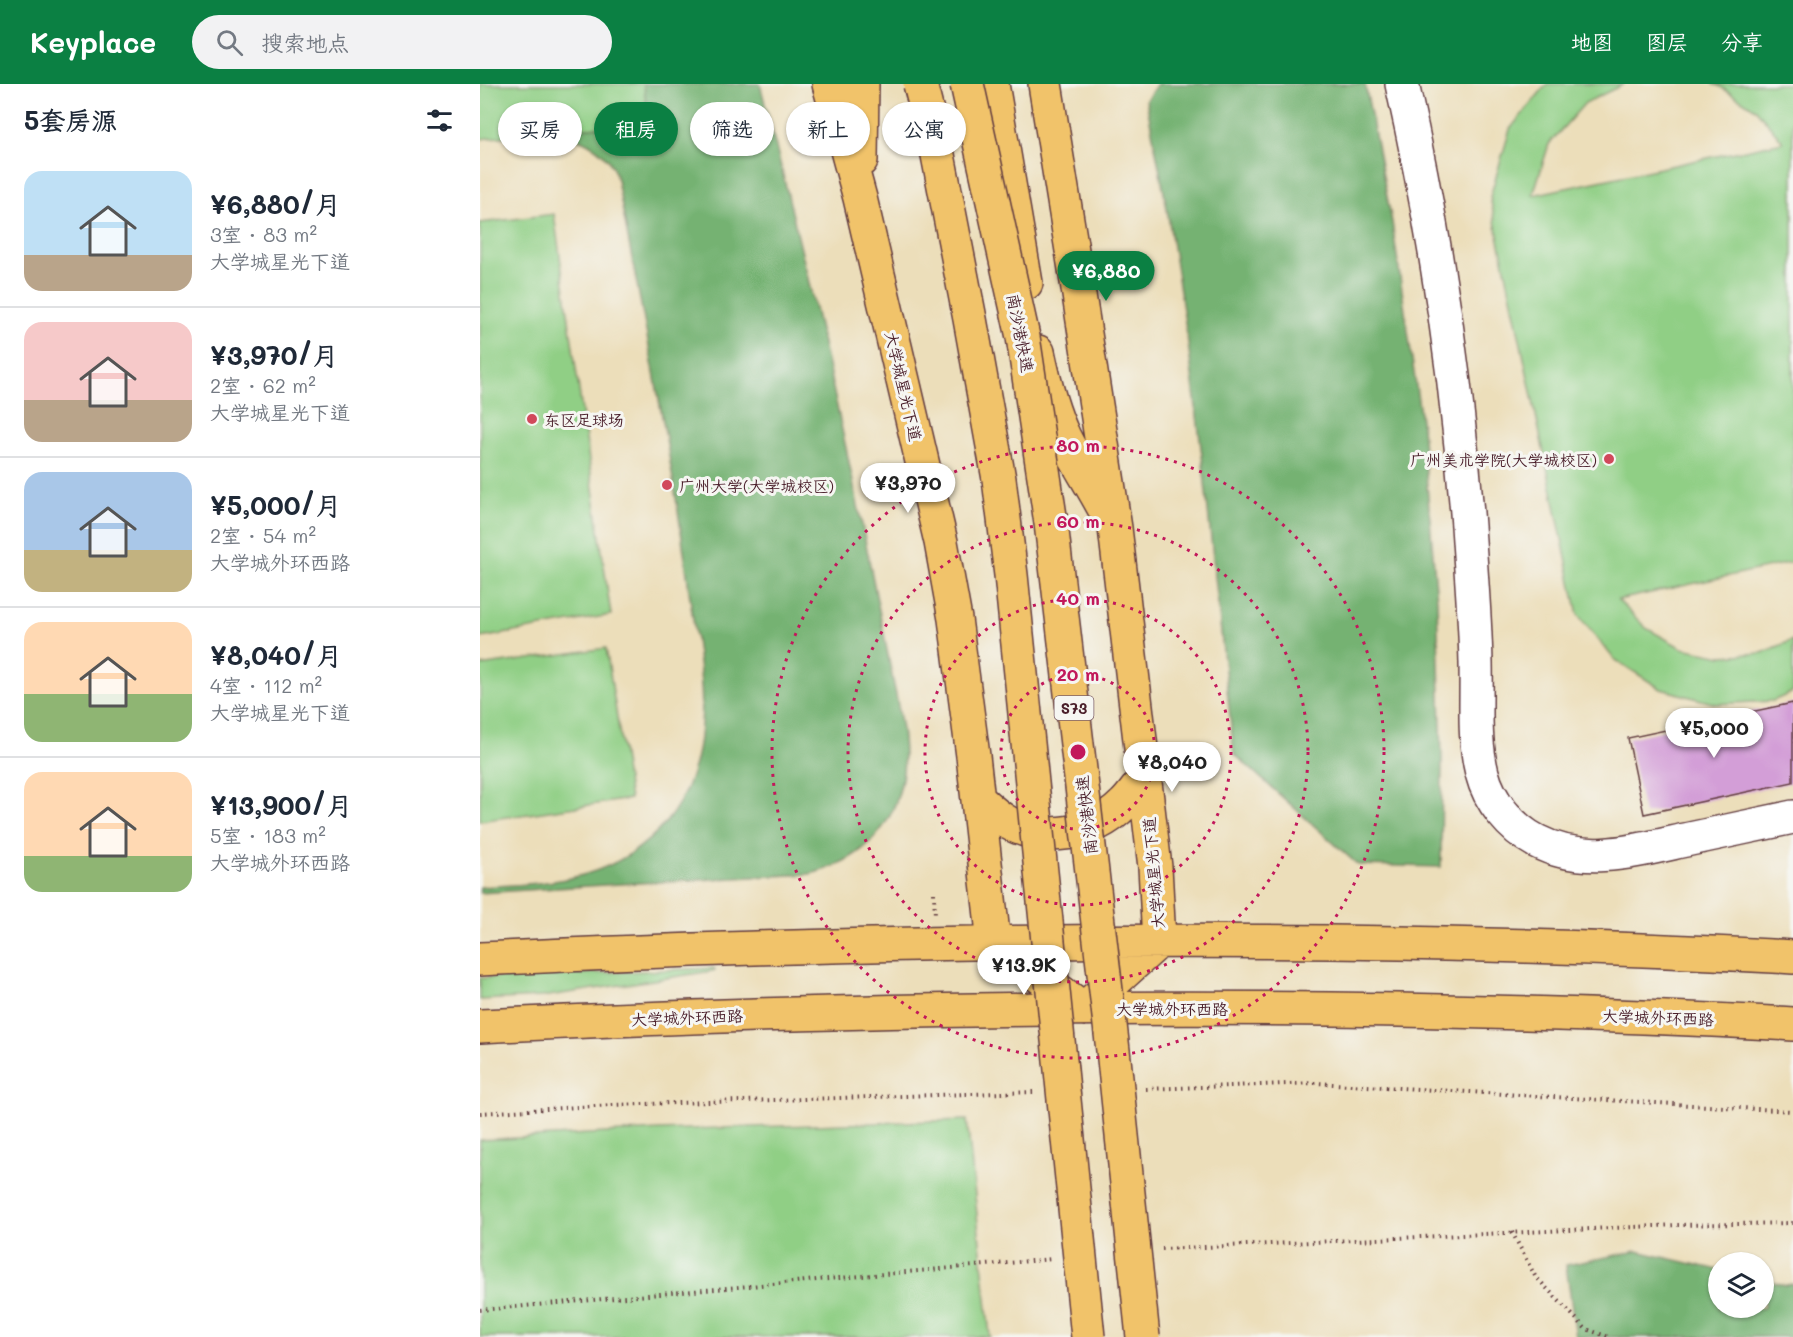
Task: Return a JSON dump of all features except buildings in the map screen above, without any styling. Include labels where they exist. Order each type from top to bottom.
[{"type":"main road","name":"大学城星光下道","points":[[829,84],[860,198],[941,542],[955,618],[994,943]]},
{"type":"main road","points":[[860,198],[862,84]]},
{"type":"main road","points":[[920,84],[938,155],[999,479],[1011,575],[1088,1337]]},
{"type":"main road","name":"南沙港快速","points":[[967,84],[1023,337],[1051,523],[1114,1059],[1143,1337]]},
{"type":"main road","points":[[993,84],[1043,377],[1052,408],[1065,437],[1114,528]]},
{"type":"main road","name":"大学城星光下道","points":[[1045,84],[1114,528],[1155,867],[1159,941],[1084,1009]]},
{"type":"main road","points":[[978,799],[1007,822],[1025,830],[1046,835],[1076,832],[1103,821],[1124,805],[1144,780]]},
{"type":"main road","points":[[480,959],[756,948],[1159,941],[1512,945],[1695,951],[1793,957]]},
{"type":"main road","points":[[994,943],[1084,1009]]},
{"type":"main road","name":"大学城外环西路","points":[[480,1026],[769,1014],[1084,1009],[1367,1009],[1602,1015],[1793,1024]]},
{"type":"lane","points":[[1402,84],[1427,204],[1448,335],[1460,432],[1476,660],[1478,747],[1488,791],[1514,826],[1534,841],[1560,851],[1583,855],[1625,853],[1793,817]]},
{"type":"path","points":[[1512,1232],[1535,1276],[1587,1329],[1609,1337]]},
{"type":"green space","points":[[480,84],[644,84],[646,102],[594,102],[594,127],[582,129],[582,102],[498,102],[498,137],[480,139]]},
{"type":"green space","points":[[644,84],[760,84],[765,102],[690,102],[690,156],[774,156],[774,138],[838,409],[895,690],[904,749],[901,784],[889,817],[869,843],[843,862],[810,874],[480,893],[480,887],[532,884],[580,876],[625,857],[646,842],[674,812],[691,777],[698,752],[702,708],[701,690],[681,531],[665,431],[617,180],[611,164],[605,156],[678,156],[678,102],[646,102]]},
{"type":"green space","points":[[1157,84],[1365,84],[1392,222],[1422,427],[1437,601],[1442,758],[1441,867],[1358,865],[1234,754],[1187,335],[1166,203],[1146,100]]},
{"type":"green space","points":[[1547,84],[1624,84],[1585,103],[1549,144],[1533,195],[1783,142],[1756,109],[1712,84],[1793,84],[1793,562],[1618,600],[1646,628],[1682,648],[1722,656],[1762,653],[1793,640],[1793,692],[1773,701],[1716,704],[1661,689],[1614,659],[1578,615],[1490,197],[1510,129]]},
{"type":"green space","points":[[594,127],[594,148],[582,140],[582,129]]},
{"type":"green space","name":"东区足球场","points":[[554,214],[611,615],[480,638],[480,223]]},
{"type":"green space","points":[[606,648],[630,799],[480,821],[480,666]]},
{"type":"green space","points":[[714,968],[715,970],[712,971],[542,997],[480,1000],[480,978]]},
{"type":"green space","points":[[967,1120],[990,1337],[480,1337],[480,1140],[659,1130]]},
{"type":"green space","points":[[1637,1251],[1708,1267],[1708,1318],[1774,1318],[1774,1282],[1793,1284],[1793,1337],[1576,1337],[1566,1265]]},
{"type":"place","name":"东区足球场","points":[[532,419]]},
{"type":"place","name":"广州美术学院(大学城校区)","points":[[1609,459]]},
{"type":"place","name":"广州大学(大学城校区)","points":[[667,485]]}]
